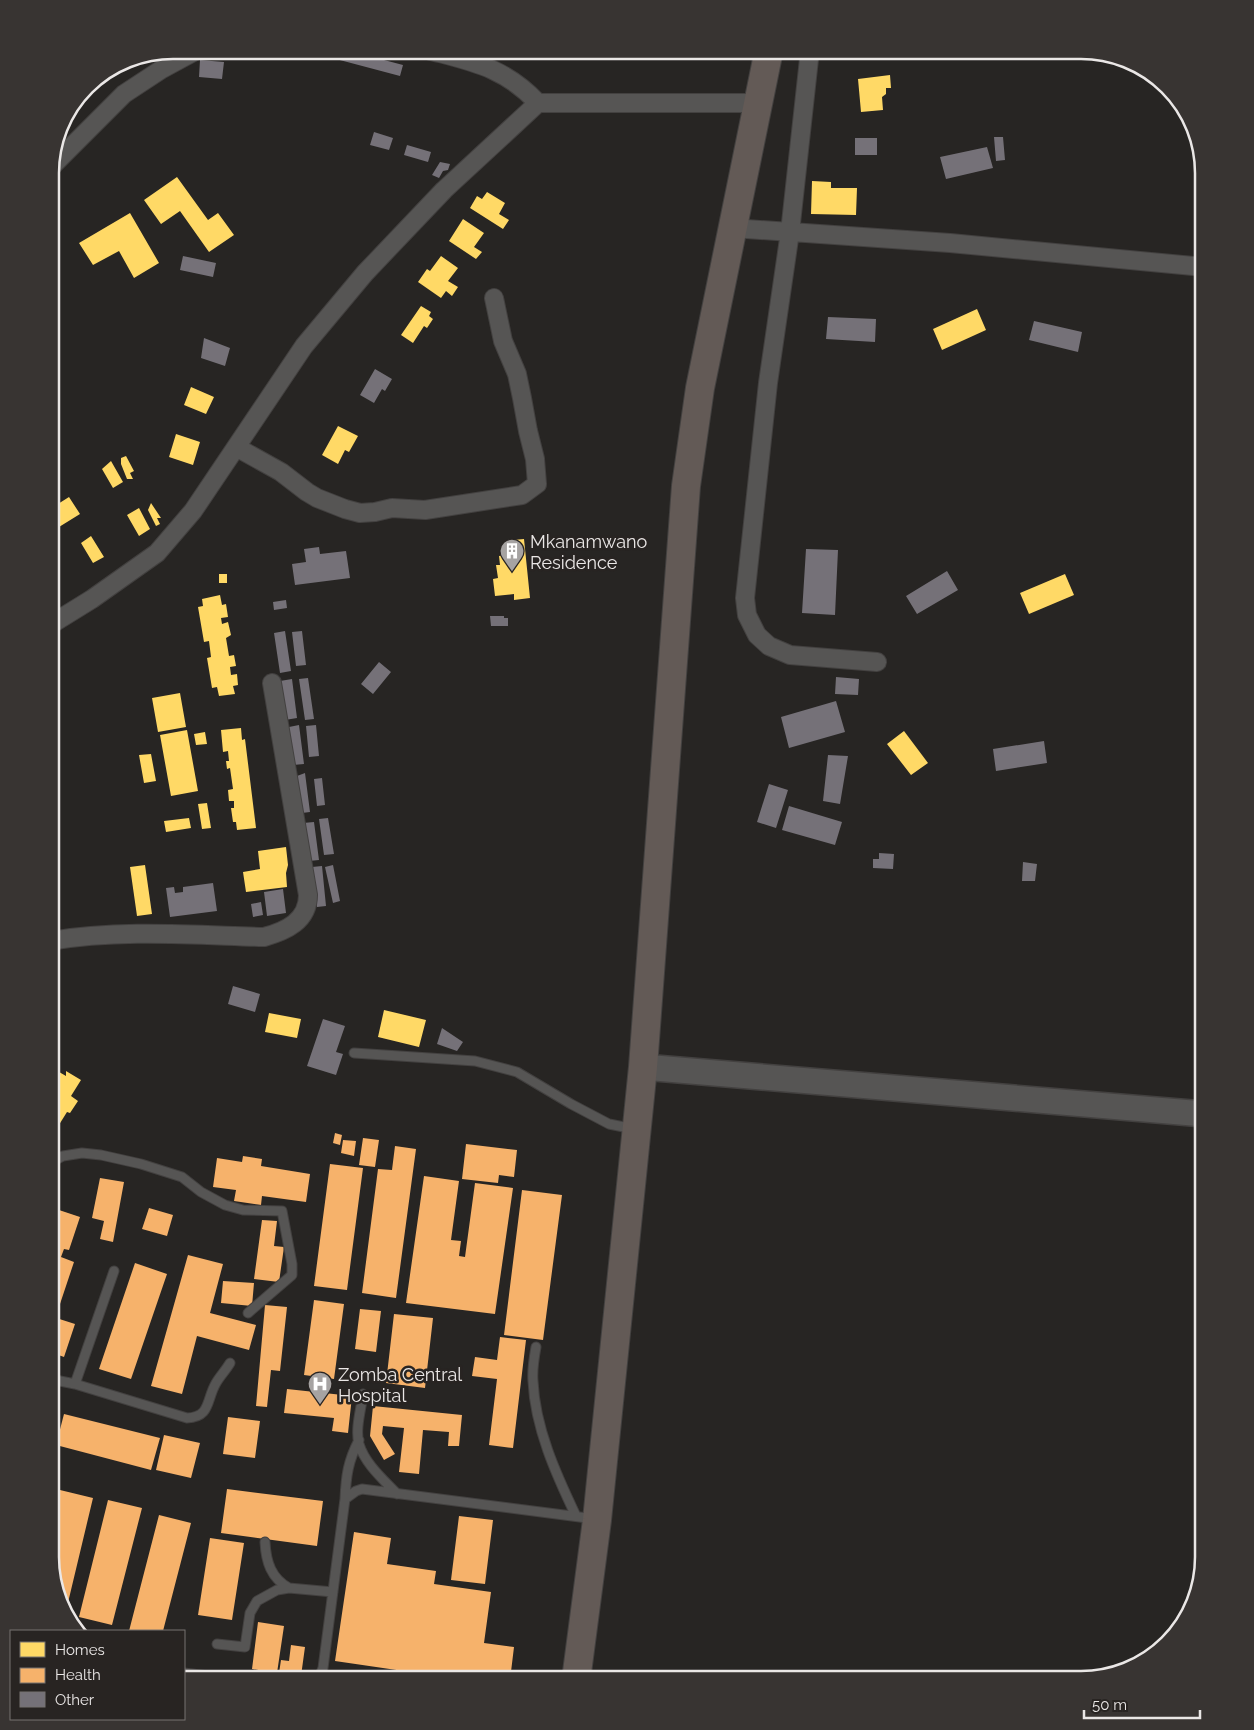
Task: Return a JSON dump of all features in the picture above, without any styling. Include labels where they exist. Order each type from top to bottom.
[{"type":"highway","points":[[577,1671],[586,1518],[644,1067],[686,486],[700,388],[767,59]]},
{"type":"main road","points":[[644,1067],[1195,1113]]},
{"type":"street","points":[[60,158],[124,94],[180,59]]},
{"type":"street","points":[[461,59],[483,65],[504,75],[523,88],[538,103]]},
{"type":"street","points":[[809,59],[790,232],[767,393],[745,598],[747,615],[758,636],[769,646],[790,656],[877,662]]},
{"type":"street","points":[[59,619],[92,599],[157,553],[193,511],[304,346],[365,272],[444,190],[538,103],[758,103]]},
{"type":"street","points":[[732,228],[950,243],[1195,266]]},
{"type":"street","points":[[236,447],[281,472],[317,498],[345,509],[360,512],[376,512],[392,508],[425,510],[522,495],[531,490],[537,484],[535,460],[517,374],[503,341],[494,298]]},
{"type":"street","points":[[59,939],[79,936],[164,934],[264,937],[280,932],[298,921],[308,906],[308,895],[272,683]]},
{"type":"lane","points":[[354,1053],[475,1061],[517,1072],[609,1124],[637,1129]]},
{"type":"lane","points":[[59,1158],[82,1153],[101,1155],[141,1164],[182,1177],[201,1192],[224,1205],[243,1210],[282,1211],[292,1264],[292,1275],[248,1313]]},
{"type":"lane","points":[[75,1384],[114,1271]]},
{"type":"lane","points":[[536,1347],[532,1379],[538,1418],[558,1479],[586,1518]]},
{"type":"lane","points":[[59,1381],[187,1418],[198,1417],[205,1411],[215,1384],[230,1363]]},
{"type":"lane","points":[[363,1394],[358,1428],[359,1445],[366,1459],[397,1494]]},
{"type":"lane","points":[[322,1671],[348,1468],[351,1455],[359,1440]]},
{"type":"lane","points":[[345,1499],[362,1489],[586,1518]]},
{"type":"lane","points":[[265,1542],[272,1573],[279,1582],[288,1588]]},
{"type":"lane","points":[[217,1644],[245,1647],[252,1608],[257,1602],[277,1590],[288,1588],[333,1592]]},
{"type":"building: Homes","points":[[890,75],[891,88],[886,88],[886,94],[882,97],[883,110],[861,112],[858,79]]},
{"type":"building: Homes","points":[[177,177],[208,220],[218,213],[234,235],[209,252],[180,211],[161,224],[144,200]]},
{"type":"building: Homes","points":[[812,181],[831,182],[831,188],[857,188],[856,215],[811,214]]},
{"type":"building: Homes","points":[[487,192],[505,203],[499,214],[509,220],[503,229],[470,208],[477,196],[482,199]]},
{"type":"building: Homes","points":[[130,213],[159,263],[134,278],[119,251],[93,265],[79,243]]},
{"type":"building: Homes","points":[[463,219],[484,233],[474,247],[482,252],[476,259],[449,241]]},
{"type":"building: Homes","points":[[441,256],[458,268],[448,281],[458,287],[452,296],[446,291],[441,298],[418,282],[427,269],[430,271]]},
{"type":"building: Homes","points":[[421,306],[431,312],[429,316],[433,319],[427,328],[424,326],[413,343],[401,335]]},
{"type":"building: Homes","points":[[977,309],[986,330],[942,350],[933,329]]},
{"type":"building: Homes","points":[[191,387],[214,397],[206,414],[184,405]]},
{"type":"building: Homes","points":[[338,426],[358,436],[349,452],[345,450],[338,464],[322,455]]},
{"type":"building: Homes","points":[[176,434],[200,442],[193,465],[169,457]]},
{"type":"building: Homes","points":[[126,456],[134,471],[130,473],[133,479],[127,479],[121,464],[121,458]]},
{"type":"building: Homes","points":[[111,461],[123,482],[113,488],[102,469]]},
{"type":"building: Homes","points":[[69,497],[80,514],[59,527],[59,503]]},
{"type":"building: Homes","points":[[151,503],[161,518],[157,518],[160,524],[156,526],[148,510]]},
{"type":"building: Homes","points":[[139,508],[150,529],[139,536],[127,515]]},
{"type":"building: Homes","points":[[91,536],[104,557],[93,563],[81,543]]},
{"type":"building: Homes","name":"Mkanamwano Residence","points":[[524,539],[530,598],[514,600],[514,594],[495,596],[493,579],[498,578],[496,565],[500,565],[499,556],[514,554],[513,540]]},
{"type":"building: Homes","points":[[219,574],[227,574],[227,583],[219,583]]},
{"type":"building: Homes","points":[[1065,574],[1074,595],[1029,614],[1020,593]]},
{"type":"building: Homes","points":[[220,595],[222,605],[226,604],[228,617],[221,618],[222,624],[228,622],[231,635],[226,638],[229,656],[234,655],[236,666],[230,667],[231,675],[237,674],[238,685],[233,686],[235,694],[219,696],[217,687],[212,688],[207,658],[211,657],[209,641],[204,642],[198,607],[203,606],[202,599]]},
{"type":"building: Homes","points":[[180,693],[186,727],[158,732],[152,698]]},
{"type":"building: Homes","points":[[241,728],[242,740],[245,739],[256,828],[237,830],[236,822],[233,822],[231,808],[234,808],[234,801],[229,801],[228,790],[233,789],[230,768],[227,769],[226,761],[229,761],[228,751],[223,752],[221,730]]},
{"type":"building: Homes","points":[[187,730],[198,791],[171,796],[160,735]]},
{"type":"building: Homes","points":[[904,731],[928,763],[911,775],[887,744]]},
{"type":"building: Homes","points":[[205,732],[207,744],[196,745],[194,734]]},
{"type":"building: Homes","points":[[151,754],[156,781],[144,783],[139,755]]},
{"type":"building: Homes","points":[[207,803],[211,828],[202,829],[198,804]]},
{"type":"building: Homes","points":[[189,818],[191,828],[166,832],[164,821]]},
{"type":"building: Homes","points":[[286,847],[288,865],[286,873],[287,887],[246,892],[243,872],[260,869],[258,851]]},
{"type":"building: Homes","points":[[145,865],[152,914],[137,916],[130,867]]},
{"type":"building: Homes","points":[[384,1010],[426,1020],[419,1047],[378,1037]]},
{"type":"building: Homes","points":[[269,1013],[301,1019],[297,1038],[265,1032]]},
{"type":"building: Homes","points":[[66,1071],[81,1080],[71,1096],[78,1101],[70,1113],[67,1112],[59,1125],[59,1072],[66,1076]]},
{"type":"building: Health","points":[[335,1133],[342,1135],[340,1145],[333,1143]]},
{"type":"building: Health","points":[[363,1138],[379,1140],[375,1167],[359,1165]]},
{"type":"building: Health","points":[[343,1140],[356,1141],[354,1156],[341,1153]]},
{"type":"building: Health","points":[[466,1144],[517,1150],[514,1177],[499,1175],[498,1183],[462,1179]]},
{"type":"building: Health","points":[[395,1146],[416,1149],[396,1298],[362,1293],[378,1169],[392,1170]]},
{"type":"building: Health","points":[[243,1156],[262,1159],[261,1166],[310,1174],[306,1202],[262,1196],[261,1205],[234,1201],[236,1190],[213,1187],[217,1158],[242,1162]]},
{"type":"building: Health","points":[[330,1164],[363,1168],[347,1290],[314,1286]]},
{"type":"building: Health","points":[[424,1176],[459,1181],[451,1240],[461,1241],[459,1256],[465,1257],[475,1183],[513,1188],[495,1314],[406,1303]]},
{"type":"building: Health","points":[[100,1178],[124,1182],[113,1242],[100,1239],[104,1221],[92,1218]]},
{"type":"building: Health","points":[[522,1190],[562,1195],[543,1340],[504,1335]]},
{"type":"building: Health","points":[[149,1208],[173,1215],[167,1236],[142,1229]]},
{"type":"building: Health","points":[[59,1210],[80,1217],[69,1250],[64,1249],[61,1257],[74,1262],[59,1307]]},
{"type":"building: Health","points":[[262,1220],[277,1221],[274,1246],[284,1247],[279,1282],[254,1279]]},
{"type":"building: Health","points":[[188,1255],[223,1264],[210,1313],[256,1325],[249,1350],[197,1336],[182,1394],[151,1386]]},
{"type":"building: Health","points":[[135,1263],[167,1274],[131,1379],[99,1369]]},
{"type":"building: Health","points":[[223,1281],[254,1283],[252,1306],[221,1303]]},
{"type":"building: Health","points":[[314,1300],[344,1304],[334,1379],[304,1375]]},
{"type":"building: Health","points":[[265,1305],[287,1307],[280,1371],[271,1370],[267,1407],[256,1406]]},
{"type":"building: Health","points":[[360,1309],[381,1311],[376,1352],[355,1349]]},
{"type":"building: Health","points":[[394,1314],[433,1318],[425,1388],[386,1383]]},
{"type":"building: Health","points":[[59,1319],[75,1324],[64,1357],[59,1355]]},
{"type":"building: Health","points":[[500,1337],[526,1340],[513,1448],[489,1445],[497,1379],[472,1376],[475,1357],[497,1360]]},
{"type":"building: Health","points":[[287,1389],[352,1396],[348,1433],[332,1431],[334,1418],[284,1413]]},
{"type":"building: Health","points":[[373,1406],[462,1415],[459,1446],[448,1446],[449,1432],[423,1430],[419,1474],[399,1472],[404,1428],[383,1426],[382,1434],[395,1454],[384,1460],[370,1436]]},
{"type":"building: Health","points":[[64,1414],[160,1438],[151,1470],[59,1446],[59,1433]]},
{"type":"building: Health","points":[[228,1417],[260,1421],[255,1458],[223,1454]]},
{"type":"building: Health","points":[[164,1435],[200,1443],[191,1478],[156,1470]]},
{"type":"building: Health","points":[[227,1489],[323,1501],[317,1546],[221,1533]]},
{"type":"building: Health","points":[[60,1490],[93,1498],[68,1603],[60,1572]]},
{"type":"building: Health","points":[[108,1500],[142,1508],[112,1625],[79,1617]]},
{"type":"building: Health","points":[[159,1515],[191,1523],[163,1630],[129,1630]]},
{"type":"building: Health","points":[[459,1516],[493,1520],[485,1584],[451,1580]]},
{"type":"building: Health","points":[[354,1532],[391,1538],[387,1564],[436,1571],[434,1584],[491,1592],[484,1643],[514,1647],[511,1671],[403,1671],[335,1661]]},
{"type":"building: Health","points":[[210,1538],[244,1543],[232,1620],[198,1615]]},
{"type":"building: Health","points":[[258,1622],[284,1626],[277,1671],[252,1669]]},
{"type":"building: Health","points":[[291,1645],[305,1647],[302,1671],[279,1671],[281,1660],[289,1661]]},
{"type":"building: Other","points":[[336,59],[380,59],[403,65],[400,76]]},
{"type":"building: Other","points":[[200,60],[224,62],[222,79],[199,77]]},
{"type":"building: Other","points":[[374,132],[393,138],[389,150],[370,145]]},
{"type":"building: Other","points":[[994,137],[1003,137],[1005,160],[996,161]]},
{"type":"building: Other","points":[[855,138],[877,138],[877,155],[855,155]]},
{"type":"building: Other","points":[[407,145],[431,152],[428,162],[404,155]]},
{"type":"building: Other","points":[[987,147],[993,168],[946,179],[940,157]]},
{"type":"building: Other","points":[[440,162],[450,164],[448,170],[443,171],[439,178],[432,175]]},
{"type":"building: Other","points":[[183,256],[216,263],[213,277],[180,270]]},
{"type":"building: Other","points":[[828,317],[876,319],[875,342],[826,339]]},
{"type":"building: Other","points":[[1034,321],[1082,332],[1078,352],[1029,340]]},
{"type":"building: Other","points":[[204,338],[230,348],[225,366],[201,358]]},
{"type":"building: Other","points":[[375,369],[392,379],[385,391],[382,389],[374,403],[360,395]]},
{"type":"building: Other","points":[[319,547],[320,554],[346,551],[350,578],[295,585],[292,564],[306,562],[304,549]]},
{"type":"building: Other","points":[[806,549],[838,550],[835,615],[802,613]]},
{"type":"building: Other","points":[[947,571],[958,590],[917,614],[906,596]]},
{"type":"building: Other","points":[[286,600],[287,608],[274,610],[273,602]]},
{"type":"building: Other","points":[[490,616],[504,616],[504,618],[508,618],[508,626],[491,626]]},
{"type":"building: Other","points":[[285,631],[291,671],[280,673],[274,633]]},
{"type":"building: Other","points":[[302,631],[306,665],[296,666],[292,632]]},
{"type":"building: Other","points":[[379,662],[391,672],[373,694],[361,684]]},
{"type":"building: Other","points":[[836,677],[859,679],[858,695],[835,694]]},
{"type":"building: Other","points":[[308,678],[314,719],[305,720],[299,679]]},
{"type":"building: Other","points":[[292,679],[297,718],[285,720],[280,681]]},
{"type":"building: Other","points":[[836,701],[845,732],[789,748],[781,717]]},
{"type":"building: Other","points":[[299,725],[304,764],[293,765],[289,727]]},
{"type":"building: Other","points":[[316,725],[319,756],[309,757],[306,726]]},
{"type":"building: Other","points":[[1044,741],[1047,763],[996,771],[993,749]]},
{"type":"building: Other","points":[[828,755],[848,756],[840,804],[823,801]]},
{"type":"building: Other","points":[[305,773],[310,812],[302,813],[297,776]]},
{"type":"building: Other","points":[[322,778],[325,805],[317,806],[314,779]]},
{"type":"building: Other","points":[[769,784],[788,790],[776,828],[757,822]]},
{"type":"building: Other","points":[[789,806],[842,822],[835,845],[782,830]]},
{"type":"building: Other","points":[[328,818],[334,854],[324,855],[319,819]]},
{"type":"building: Other","points":[[314,822],[319,860],[309,861],[303,823]]},
{"type":"building: Other","points":[[879,853],[894,854],[893,869],[873,868],[873,859],[879,859]]},
{"type":"building: Other","points":[[1023,862],[1037,864],[1035,881],[1022,881]]},
{"type":"building: Other","points":[[333,865],[340,901],[333,903],[325,867]]},
{"type":"building: Other","points":[[322,866],[326,906],[317,907],[312,867]]},
{"type":"building: Other","points":[[213,883],[217,911],[170,917],[166,888],[174,887],[175,893],[183,892],[183,887]]},
{"type":"building: Other","points":[[283,889],[286,913],[267,916],[264,892]]},
{"type":"building: Other","points":[[261,902],[263,915],[253,917],[251,904]]},
{"type":"building: Other","points":[[233,986],[260,994],[255,1012],[228,1004]]},
{"type":"building: Other","points":[[323,1019],[345,1026],[336,1052],[343,1054],[336,1075],[307,1066]]},
{"type":"building: Other","points":[[442,1028],[463,1042],[457,1051],[437,1044]]},
{"type":"place","name":"Mkanamwano Residence","points":[[512,572]]},
{"type":"place","name":"Zomba Central Hospital","points":[[320,1405]]}]
